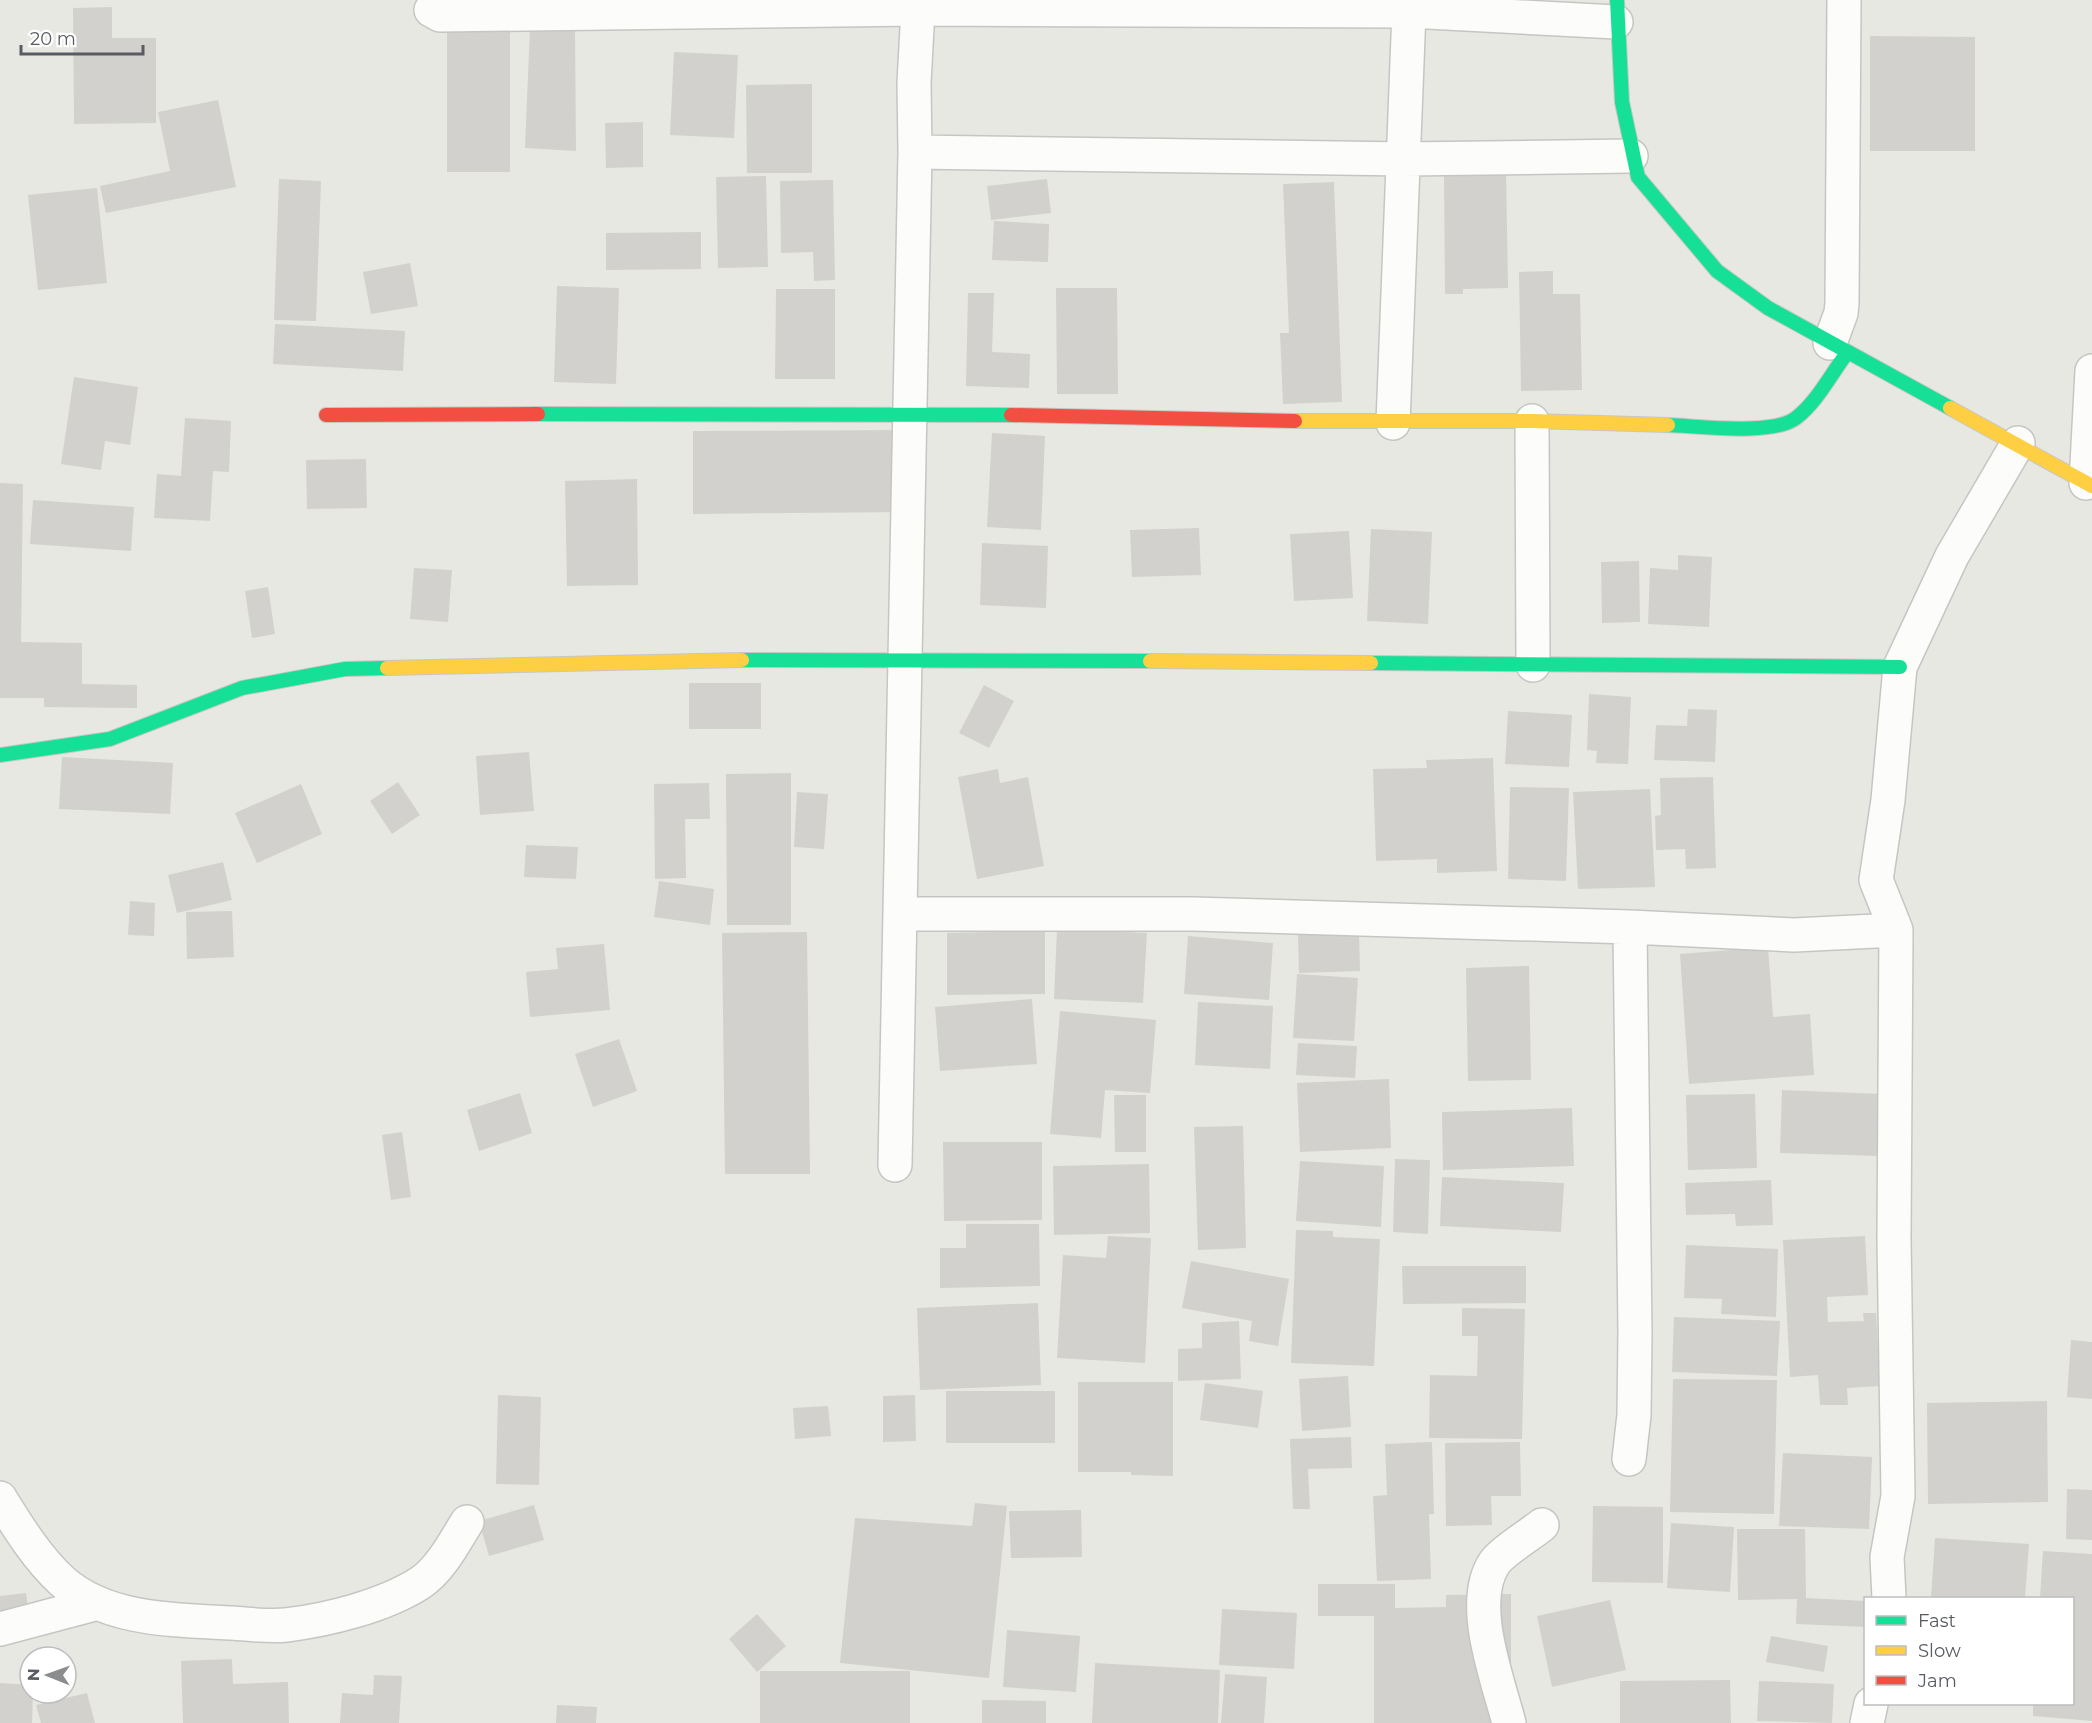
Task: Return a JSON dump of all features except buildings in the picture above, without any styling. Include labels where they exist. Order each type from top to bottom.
[{"type":"street","points":[[326,416],[911,413],[1394,423],[1532,421],[1720,427],[1789,422],[1801,415],[1838,348],[1842,303],[1844,0]]},
{"type":"street","points":[[895,1165],[911,413],[914,83],[918,9]]},
{"type":"street","points":[[431,10],[440,15],[918,9],[1616,11],[1622,102],[1631,156],[1638,177],[1648,192],[1717,271],[1768,308],[1838,348],[2018,443],[2089,484],[2092,371]]},
{"type":"street","points":[[1394,423],[1409,11]]},
{"type":"street","points":[[915,152],[1405,159],[1631,156]]},
{"type":"street","points":[[1532,421],[1533,665]]},
{"type":"street","points":[[1889,1597],[1887,1557],[1898,1496],[1894,1239],[1896,930],[1876,880],[1888,800],[1900,667],[1952,556],[2018,443]]},
{"type":"street","points":[[0,755],[110,739],[242,688],[345,669],[640,661],[906,659],[1900,667]]},
{"type":"street","points":[[901,914],[1193,914],[1630,927],[1794,936],[1896,930]]},
{"type":"street","points":[[1629,1459],[1634,1415],[1635,1332],[1631,1178],[1630,927]]},
{"type":"street","points":[[0,1498],[26,1540],[63,1582],[98,1603],[138,1616],[273,1625],[285,1625],[335,1615],[392,1598],[422,1581],[444,1558],[467,1522]]},
{"type":"street","points":[[1509,1723],[1492,1663],[1484,1610],[1484,1588],[1496,1561],[1542,1525]]},
{"type":"street","points":[[0,1629],[98,1603]]},
{"type":"street","points":[[1867,1723],[1872,1705]]},
{"type":"traffic: fast","points":[[1617,0],[1622,102],[1638,177],[1717,271],[1768,308],[1950,408]]},
{"type":"traffic: fast","points":[[1668,425],[1735,429],[1785,424],[1796,418],[1811,404],[1847,353]]},
{"type":"traffic: fast","points":[[538,414],[1011,415]]},
{"type":"traffic: fast","points":[[742,660],[1150,661]]},
{"type":"traffic: fast","points":[[1371,663],[1900,667]]},
{"type":"traffic: fast","points":[[0,755],[110,739],[242,688],[345,669],[387,668]]},
{"type":"traffic: slow","points":[[1950,408],[2092,486]]},
{"type":"traffic: slow","points":[[1295,421],[1532,421],[1668,425]]},
{"type":"traffic: slow","points":[[387,668],[742,660]]},
{"type":"traffic: slow","points":[[1150,661],[1371,663]]},
{"type":"traffic: jam","points":[[326,415],[538,414]]},
{"type":"traffic: jam","points":[[1011,415],[1295,421]]}]
